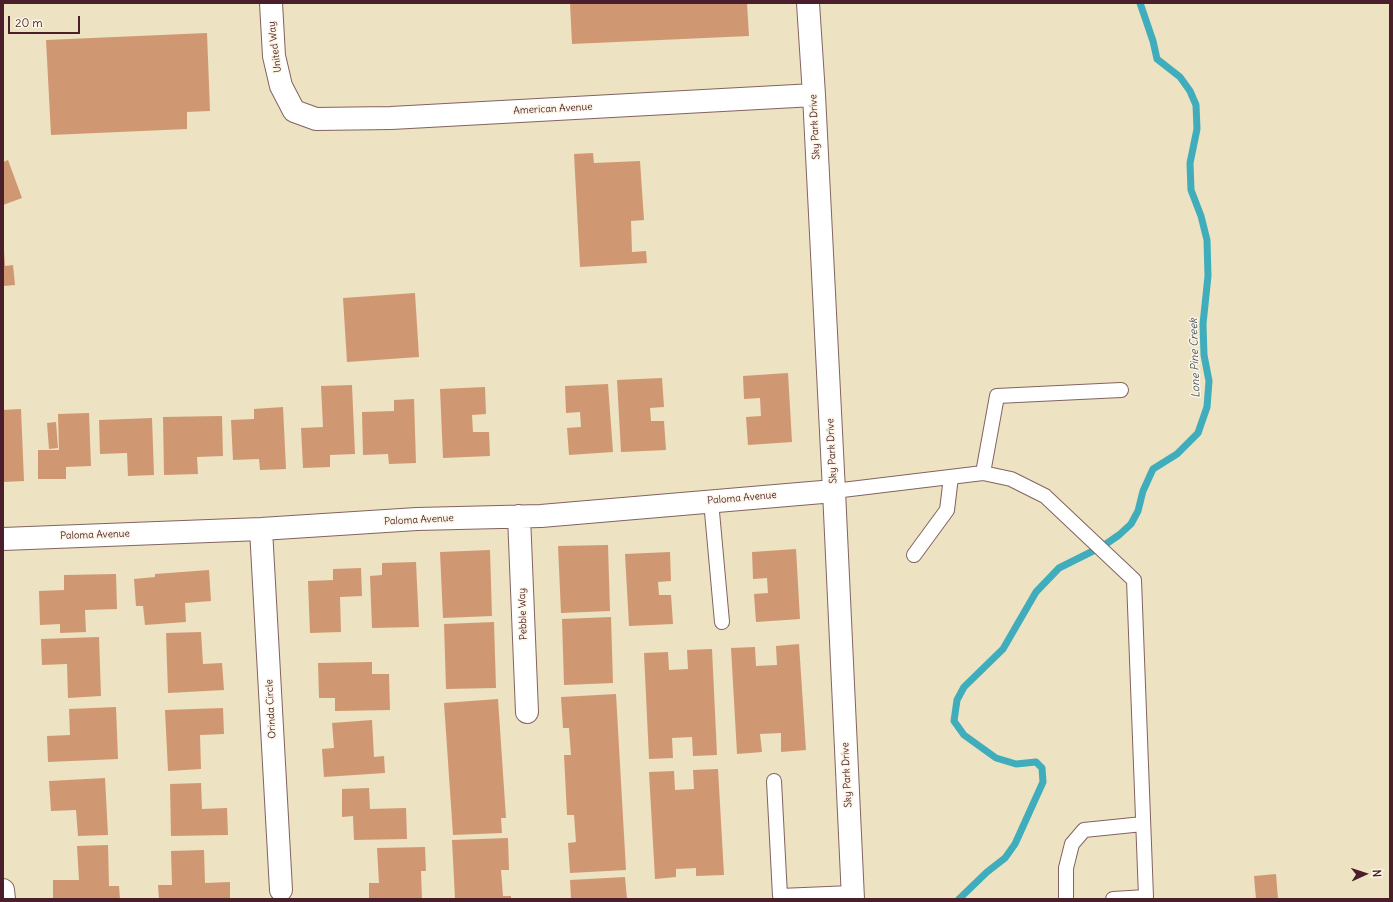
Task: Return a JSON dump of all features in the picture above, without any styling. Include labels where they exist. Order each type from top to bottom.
[{"type":"street","name":"United Way","points":[[271,3],[274,56],[281,86],[294,111]]},
{"type":"street","name":"Sky Park Drive","points":[[808,3],[834,491],[852,896]]},
{"type":"street","name":"American Avenue","points":[[294,111],[316,119],[391,118],[814,95]]},
{"type":"street","name":"Paloma Avenue","points":[[3,539],[261,529],[417,519],[541,516],[834,491]]},
{"type":"street","name":"Pebble Way","points":[[519,516],[527,712]]},
{"type":"street","name":"Orinda Circle","points":[[261,529],[281,890]]},
{"type":"street","points":[[3,890],[4,899]]},
{"type":"lane","points":[[983,473],[996,396],[1121,390]]},
{"type":"lane","points":[[834,491],[983,473],[1011,479],[1045,496],[1134,580],[1146,897],[1113,899]]},
{"type":"lane","points":[[914,555],[947,510],[951,477]]},
{"type":"lane","points":[[711,501],[722,622]]},
{"type":"lane","points":[[774,781],[778,898],[852,896]]},
{"type":"lane","points":[[1066,899],[1066,868],[1072,844],[1084,830],[1143,824]]},
{"type":"building","points":[[570,3],[747,3],[749,36],[572,44]]},
{"type":"building","points":[[207,33],[210,111],[187,112],[187,129],[51,135],[46,40]]},
{"type":"building","points":[[593,153],[594,163],[640,161],[644,220],[631,221],[632,252],[646,251],[647,263],[580,267],[574,154]]},
{"type":"building","points":[[8,160],[22,198],[3,205],[3,162]]},
{"type":"building","points":[[3,251],[5,266],[13,265],[15,285],[3,286]]},
{"type":"building","points":[[415,293],[419,357],[347,362],[343,298]]},
{"type":"building","points":[[788,373],[792,442],[748,445],[746,417],[761,416],[760,398],[744,399],[743,376]]},
{"type":"building","points":[[662,378],[664,407],[650,408],[651,421],[664,421],[666,450],[621,452],[617,380]]},
{"type":"building","points":[[608,384],[613,452],[569,455],[567,428],[581,427],[580,412],[566,413],[565,386]]},
{"type":"building","points":[[352,385],[355,454],[330,455],[330,467],[303,468],[301,428],[323,427],[321,386]]},
{"type":"building","points":[[485,387],[486,414],[472,415],[473,432],[489,432],[490,456],[443,458],[440,389]]},
{"type":"building","points":[[414,399],[416,463],[389,464],[388,454],[363,455],[362,412],[394,411],[394,400]]},
{"type":"building","points":[[283,407],[286,469],[260,470],[259,459],[233,460],[231,420],[254,419],[254,409]]},
{"type":"building","points":[[21,409],[24,481],[3,482],[3,410]]},
{"type":"building","points":[[89,413],[91,466],[66,467],[66,479],[38,479],[38,450],[59,450],[58,414]]},
{"type":"building","points":[[222,416],[223,456],[197,457],[198,474],[164,475],[163,417]]},
{"type":"building","points":[[152,418],[154,475],[128,476],[127,453],[100,454],[99,420]]},
{"type":"building","points":[[56,422],[58,448],[49,449],[47,423]]},
{"type":"building","points":[[608,545],[610,611],[561,613],[558,546]]},
{"type":"building","points":[[796,549],[800,619],[756,622],[754,594],[768,593],[767,578],[753,579],[752,552]]},
{"type":"building","points":[[490,550],[492,616],[443,618],[440,552]]},
{"type":"building","points":[[670,552],[671,581],[658,582],[659,595],[671,595],[673,624],[629,626],[625,554]]},
{"type":"building","points":[[416,562],[419,627],[372,628],[370,576],[382,575],[382,563]]},
{"type":"building","points":[[361,568],[362,596],[340,597],[341,632],[310,633],[308,581],[333,580],[333,569]]},
{"type":"building","points":[[209,570],[211,601],[185,603],[186,622],[145,625],[143,606],[136,606],[134,579],[155,577],[155,574]]},
{"type":"building","points":[[116,574],[117,609],[85,610],[86,632],[60,633],[60,624],[40,625],[39,591],[64,590],[64,575]]},
{"type":"building","points":[[611,617],[613,683],[564,685],[562,619]]},
{"type":"building","points":[[494,622],[496,688],[446,689],[444,624]]},
{"type":"building","points":[[201,632],[203,664],[222,663],[224,690],[168,693],[166,633]]},
{"type":"building","points":[[99,637],[101,696],[68,698],[67,664],[42,665],[41,639]]},
{"type":"building","points":[[799,644],[806,750],[781,752],[781,733],[760,734],[762,752],[737,754],[731,648],[755,647],[756,666],[777,665],[776,646]]},
{"type":"building","points":[[712,649],[717,755],[693,756],[692,737],[672,738],[673,758],[649,759],[644,653],[668,652],[669,670],[688,669],[687,650]]},
{"type":"building","points":[[372,662],[372,674],[389,674],[390,710],[335,711],[335,698],[319,698],[318,663]]},
{"type":"building","points":[[616,694],[626,870],[570,873],[568,843],[576,842],[574,815],[567,815],[564,755],[571,755],[569,728],[563,728],[561,697]]},
{"type":"building","points":[[498,699],[506,818],[501,818],[502,833],[453,835],[444,703]]},
{"type":"building","points":[[116,707],[118,759],[48,762],[47,736],[70,735],[69,709]]},
{"type":"building","points":[[223,708],[224,734],[200,735],[201,769],[168,771],[165,710]]},
{"type":"building","points":[[372,720],[374,757],[384,756],[385,773],[324,777],[322,749],[334,748],[332,723]]},
{"type":"building","points":[[718,769],[724,875],[696,876],[696,868],[676,869],[676,877],[655,879],[649,772],[674,771],[675,790],[694,789],[693,770]]},
{"type":"building","points":[[105,778],[108,835],[78,836],[76,810],[51,811],[49,781]]},
{"type":"building","points":[[201,783],[202,809],[227,808],[228,835],[171,836],[170,784]]},
{"type":"building","points":[[369,788],[370,809],[406,808],[407,839],[354,840],[353,816],[342,817],[342,789]]},
{"type":"building","points":[[508,838],[509,870],[501,870],[503,896],[511,896],[511,899],[455,899],[452,840]]},
{"type":"building","points":[[108,845],[109,886],[119,886],[120,899],[53,899],[53,880],[79,880],[77,846]]},
{"type":"building","points":[[425,847],[426,871],[421,871],[422,899],[369,899],[369,883],[379,883],[377,848]]},
{"type":"building","points":[[204,850],[205,883],[230,882],[230,899],[159,899],[158,885],[172,885],[171,851]]},
{"type":"building","points":[[1276,874],[1278,899],[1256,899],[1254,876]]},
{"type":"building","points":[[625,877],[627,899],[571,899],[570,880]]},
{"type":"waterway","name":"Lone Pine Creek","points":[[959,899],[987,872],[1005,858],[1015,844],[1043,782],[1042,768],[1036,762],[1016,764],[996,758],[964,735],[954,721],[957,700],[964,687],[1003,649],[1036,592],[1059,568],[1103,546],[1119,535],[1131,524],[1138,511],[1143,491],[1153,469],[1177,454],[1198,433],[1207,407],[1209,381],[1204,355],[1203,324],[1208,276],[1207,240],[1201,216],[1191,190],[1190,163],[1197,129],[1196,105],[1190,91],[1180,77],[1157,59],[1153,41],[1140,3]]}]
